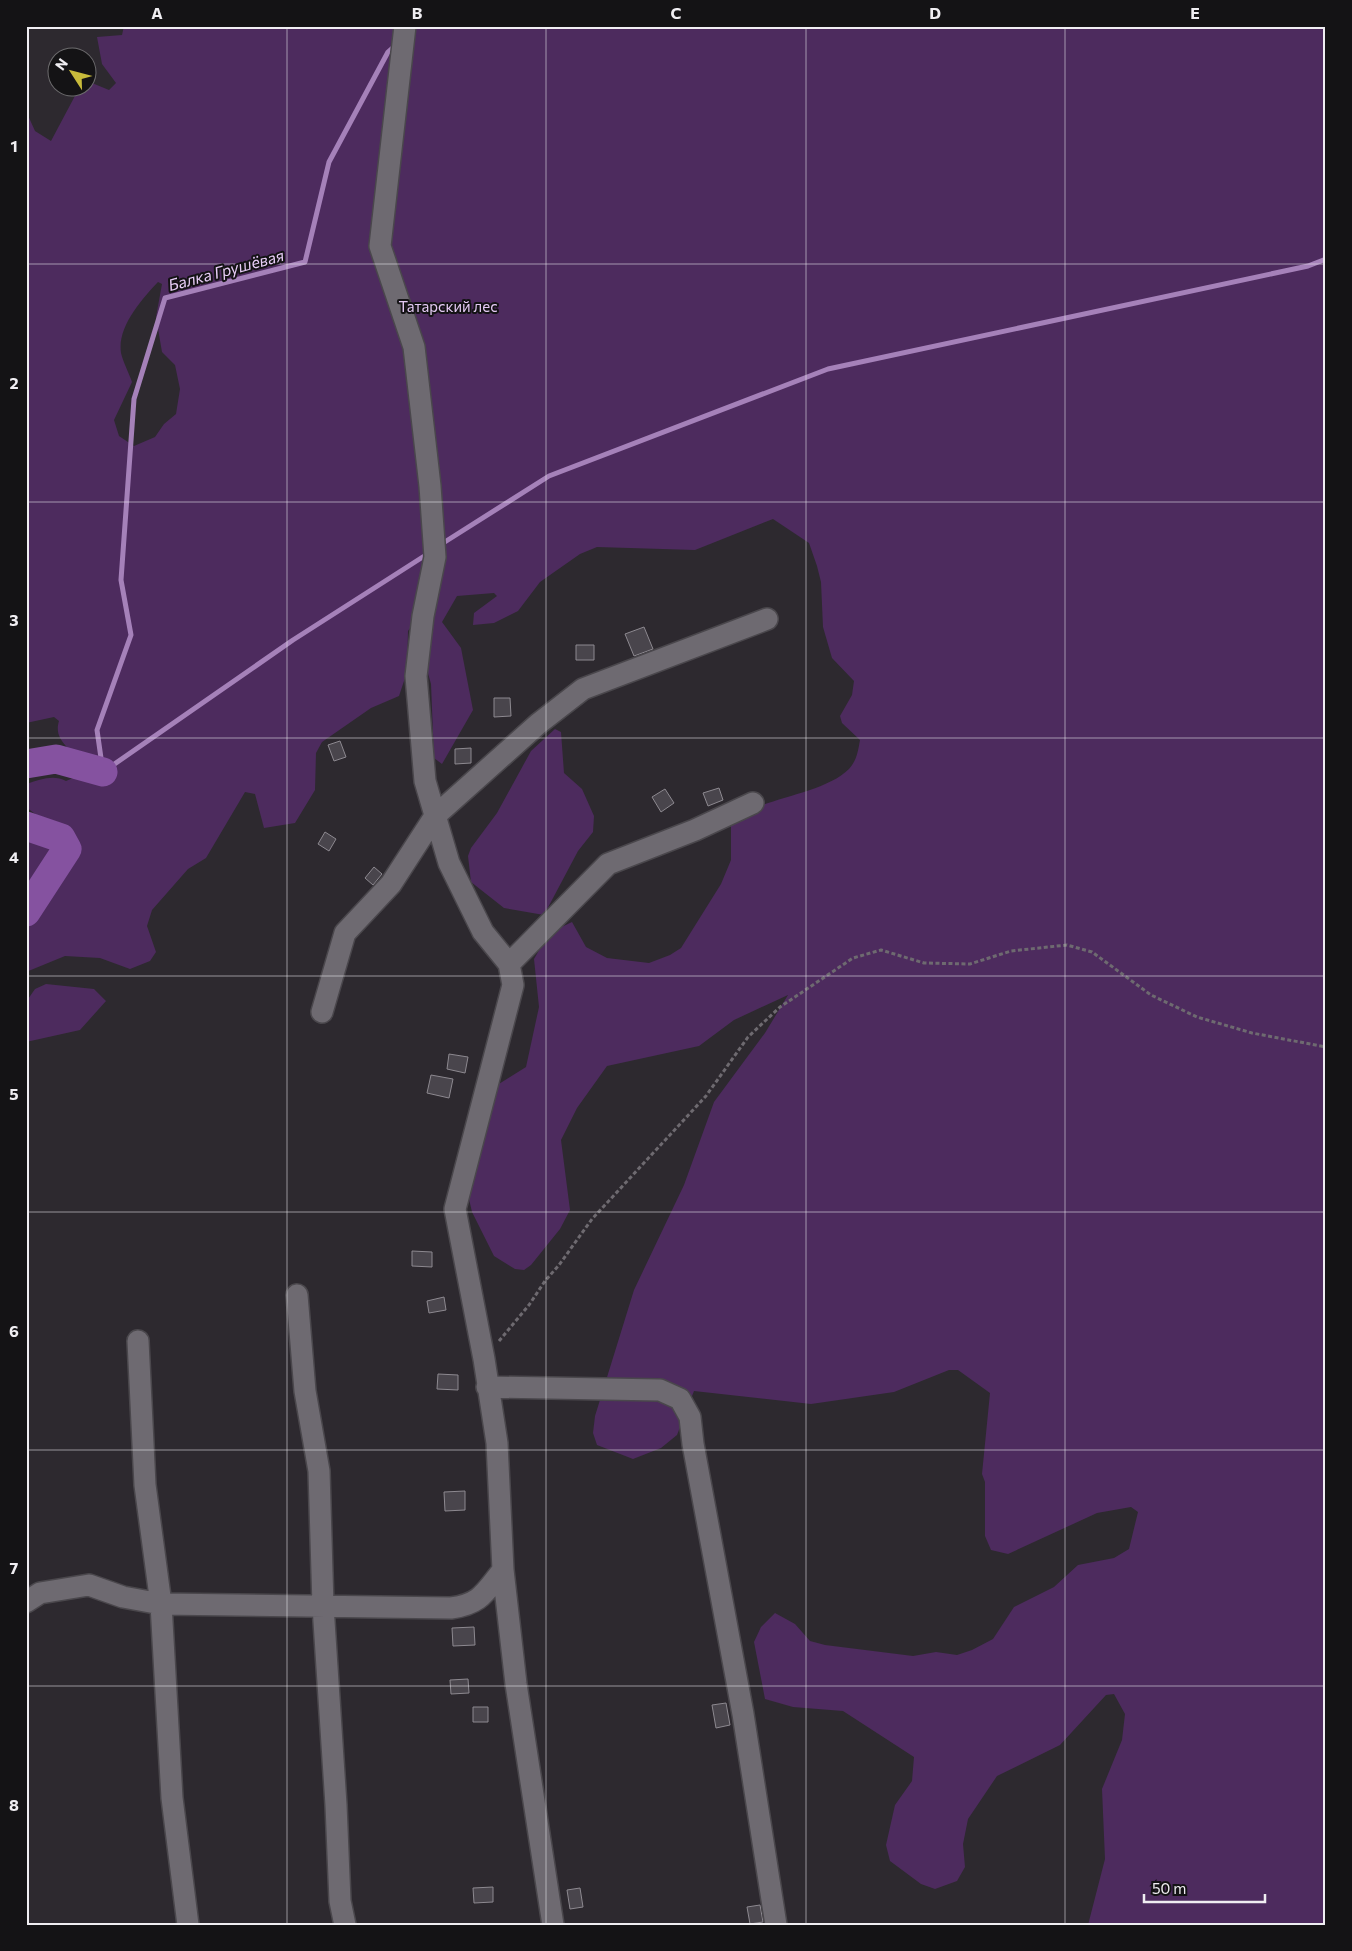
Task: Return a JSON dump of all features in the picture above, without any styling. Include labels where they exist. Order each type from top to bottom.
[{"type":"street","points":[[405,26],[380,246],[414,347],[430,486],[435,557],[423,616],[416,676],[425,781],[449,863],[483,932],[509,964],[513,985],[454,1209],[484,1359],[497,1443],[503,1570],[516,1684],[553,1925]]},
{"type":"street","points":[[322,1012],[345,933],[391,884],[435,816],[538,724],[583,688],[767,619]]},
{"type":"street","points":[[509,964],[608,864],[696,830],[753,803]]},
{"type":"street","points":[[296,1295],[304,1391],[319,1471],[323,1606],[336,1805],[340,1902],[345,1925]]},
{"type":"street","points":[[138,1341],[145,1485],[161,1604],[172,1798],[188,1925]]},
{"type":"street","points":[[487,1387],[660,1390],[680,1399],[690,1417],[693,1444],[743,1714],[776,1925]]},
{"type":"street","points":[[26,1602],[40,1593],[88,1585],[123,1597],[161,1604],[451,1608],[467,1606],[480,1598],[503,1570]]},
{"type":"path","points":[[484,1359],[529,1305],[544,1281],[559,1265],[592,1219],[706,1096],[748,1037],[780,1007],[853,958],[873,954],[881,950],[924,963],[970,964],[1011,951],[1067,945],[1092,952],[1151,995],[1197,1017],[1252,1034],[1326,1048]]},
{"type":"green space","name":"Татарский лес","points":[[124,26],[1326,26],[1326,1925],[1088,1925],[1105,1859],[1102,1789],[1122,1740],[1125,1714],[1114,1694],[1106,1695],[1060,1745],[997,1776],[968,1819],[963,1844],[965,1867],[957,1881],[935,1889],[921,1884],[890,1861],[886,1845],[895,1805],[912,1781],[914,1757],[843,1711],[793,1707],[765,1699],[754,1642],[761,1627],[775,1613],[795,1624],[810,1641],[825,1645],[913,1656],[936,1652],[957,1655],[972,1650],[993,1639],[1014,1607],[1054,1587],[1078,1565],[1114,1558],[1129,1549],[1138,1512],[1131,1507],[1097,1513],[1008,1554],[991,1550],[985,1536],[985,1482],[982,1474],[990,1393],[958,1370],[949,1370],[894,1392],[811,1404],[694,1391],[677,1435],[661,1448],[633,1459],[597,1445],[593,1433],[595,1416],[634,1290],[684,1185],[714,1102],[765,1033],[788,995],[734,1020],[699,1046],[607,1066],[577,1108],[561,1140],[570,1210],[560,1229],[531,1265],[524,1270],[515,1269],[494,1256],[472,1212],[469,1199],[478,1097],[526,1067],[539,1007],[534,959],[549,933],[572,922],[586,947],[607,958],[649,963],[670,955],[681,948],[721,884],[731,860],[731,821],[759,806],[828,783],[849,769],[854,762],[860,740],[842,723],[840,716],[852,695],[854,681],[832,658],[823,627],[821,582],[809,543],[773,519],[695,550],[597,547],[580,554],[540,582],[518,611],[494,623],[473,625],[474,613],[497,596],[494,593],[457,596],[442,622],[461,648],[473,710],[442,764],[434,758],[431,684],[421,648],[428,602],[408,631],[407,672],[399,696],[371,708],[322,742],[316,753],[315,790],[295,823],[264,828],[255,794],[245,792],[206,858],[188,869],[152,910],[147,926],[156,952],[150,961],[130,969],[100,958],[65,956],[26,972],[26,839],[33,840],[42,833],[43,820],[26,807],[26,784],[41,779],[56,778],[66,781],[73,778],[75,761],[58,734],[59,721],[54,717],[26,723],[26,111],[35,131],[51,141],[74,98],[98,98],[98,85],[109,90],[116,83],[102,64],[97,37],[122,35]],"holes":[[[158,282],[162,284],[156,317],[162,352],[175,365],[180,389],[176,414],[164,424],[155,437],[134,446],[119,436],[114,420],[132,382],[121,353],[121,343],[123,333],[132,314]]]},
{"type":"green space","points":[[555,729],[561,732],[564,773],[582,789],[594,816],[593,832],[578,851],[544,915],[504,908],[471,882],[468,856],[471,848],[497,813],[531,751]]},
{"type":"green space","points":[[46,984],[94,989],[106,1001],[80,1030],[26,1042],[26,1002],[35,989]]},
{"type":"building","points":[[644,627],[653,649],[634,656],[625,634]]},
{"type":"building","points":[[576,645],[594,645],[594,660],[576,660]]},
{"type":"building","points":[[494,698],[510,698],[511,716],[494,717]]},
{"type":"building","points":[[340,741],[346,757],[334,761],[328,745]]},
{"type":"building","points":[[471,748],[471,763],[455,764],[455,749]]},
{"type":"building","points":[[719,788],[723,800],[708,806],[703,793]]},
{"type":"building","points":[[665,789],[674,803],[661,812],[652,797]]},
{"type":"building","points":[[325,832],[336,839],[329,851],[318,844]]},
{"type":"building","points":[[374,867],[382,874],[373,885],[365,878]]},
{"type":"building","points":[[449,1054],[468,1057],[465,1073],[447,1069]]},
{"type":"building","points":[[431,1075],[453,1079],[449,1098],[427,1093]]},
{"type":"building","points":[[412,1251],[432,1252],[432,1267],[412,1266]]},
{"type":"building","points":[[444,1297],[446,1310],[429,1313],[427,1301]]},
{"type":"building","points":[[438,1374],[458,1375],[458,1390],[437,1389]]},
{"type":"building","points":[[465,1491],[465,1510],[445,1511],[444,1492]]},
{"type":"building","points":[[474,1627],[475,1645],[453,1646],[452,1628]]},
{"type":"building","points":[[468,1679],[469,1693],[451,1694],[450,1680]]},
{"type":"building","points":[[726,1703],[730,1725],[716,1728],[712,1705]]},
{"type":"building","points":[[473,1707],[488,1707],[488,1722],[473,1722]]},
{"type":"building","points":[[493,1887],[493,1902],[474,1903],[473,1888]]},
{"type":"building","points":[[580,1888],[583,1907],[570,1909],[567,1890]]},
{"type":"building","points":[[760,1905],[763,1922],[750,1924],[747,1907]]},
{"type":"waterway","name":"Балка Грушёвая","points":[[397,44],[388,52],[329,162],[305,262],[165,298],[134,399],[121,580],[131,635],[97,730],[103,772],[293,640],[429,553]]},
{"type":"waterway","points":[[440,545],[549,476],[828,369],[1308,266],[1326,259]]},
{"type":"waterway","points":[[26,764],[56,759],[103,772]]},
{"type":"waterway","points":[[26,826],[61,838],[67,849],[26,912]]}]
